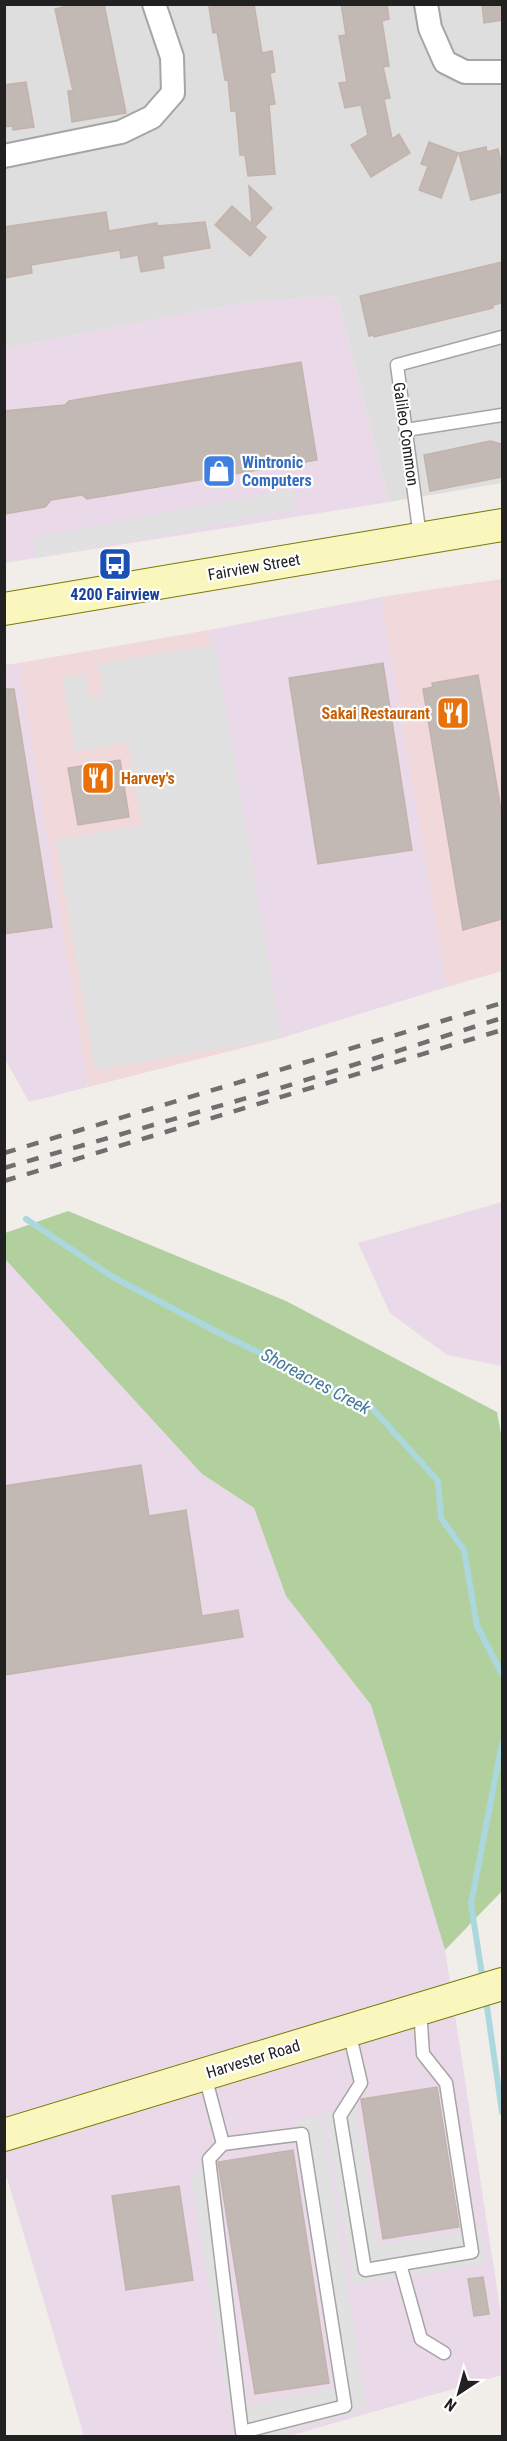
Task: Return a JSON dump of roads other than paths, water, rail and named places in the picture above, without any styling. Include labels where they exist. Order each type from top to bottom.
[{"type":"main road","name":"Fairview Street","points":[[4,609],[502,525]]},
{"type":"main road","name":"Harvester Road","points":[[4,2135],[502,1984]]},
{"type":"street","points":[[4,156],[121,132],[152,117],[173,93],[172,57],[154,4]]},
{"type":"street","points":[[426,4],[430,28],[445,62],[465,72],[502,72]]},
{"type":"lane","name":"Galileo Common","points":[[421,539],[397,365],[502,337]]},
{"type":"lane","points":[[406,430],[502,415]]},
{"type":"lane","points":[[349,2030],[362,2083],[340,2116],[365,2270],[472,2252],[446,2083],[423,2054],[420,2008]]},
{"type":"lane","points":[[204,2074],[223,2144]]},
{"type":"lane","points":[[302,2134],[345,2406],[242,2432],[209,2159],[223,2144],[302,2134]]},
{"type":"lane","points":[[400,2264],[421,2339],[444,2353]]},
{"type":"waterway","name":"Shoreacres Creek","points":[[26,1219],[113,1277],[223,1335],[371,1407],[438,1481],[441,1518],[464,1550],[477,1626],[502,1674]]},
{"type":"waterway","name":"Shoreacres Creek","points":[[483,1981],[471,1904],[502,1743]]},
{"type":"waterway","name":"Shoreacres Creek","points":[[486,2000],[502,2112]]},
{"type":"railway","points":[[4,1153],[502,1003]]},
{"type":"railway","points":[[4,1168],[271,1091],[502,1018]]},
{"type":"railway","points":[[4,1181],[502,1030]]},
{"type":"place","name":"Wintronic Computers","points":[[219,471]]},
{"type":"place","name":"4200 Fairview","points":[[115,564]]},
{"type":"place","name":"Sakai Restaurant","points":[[453,713]]},
{"type":"place","name":"Harvey's","points":[[98,778]]}]
